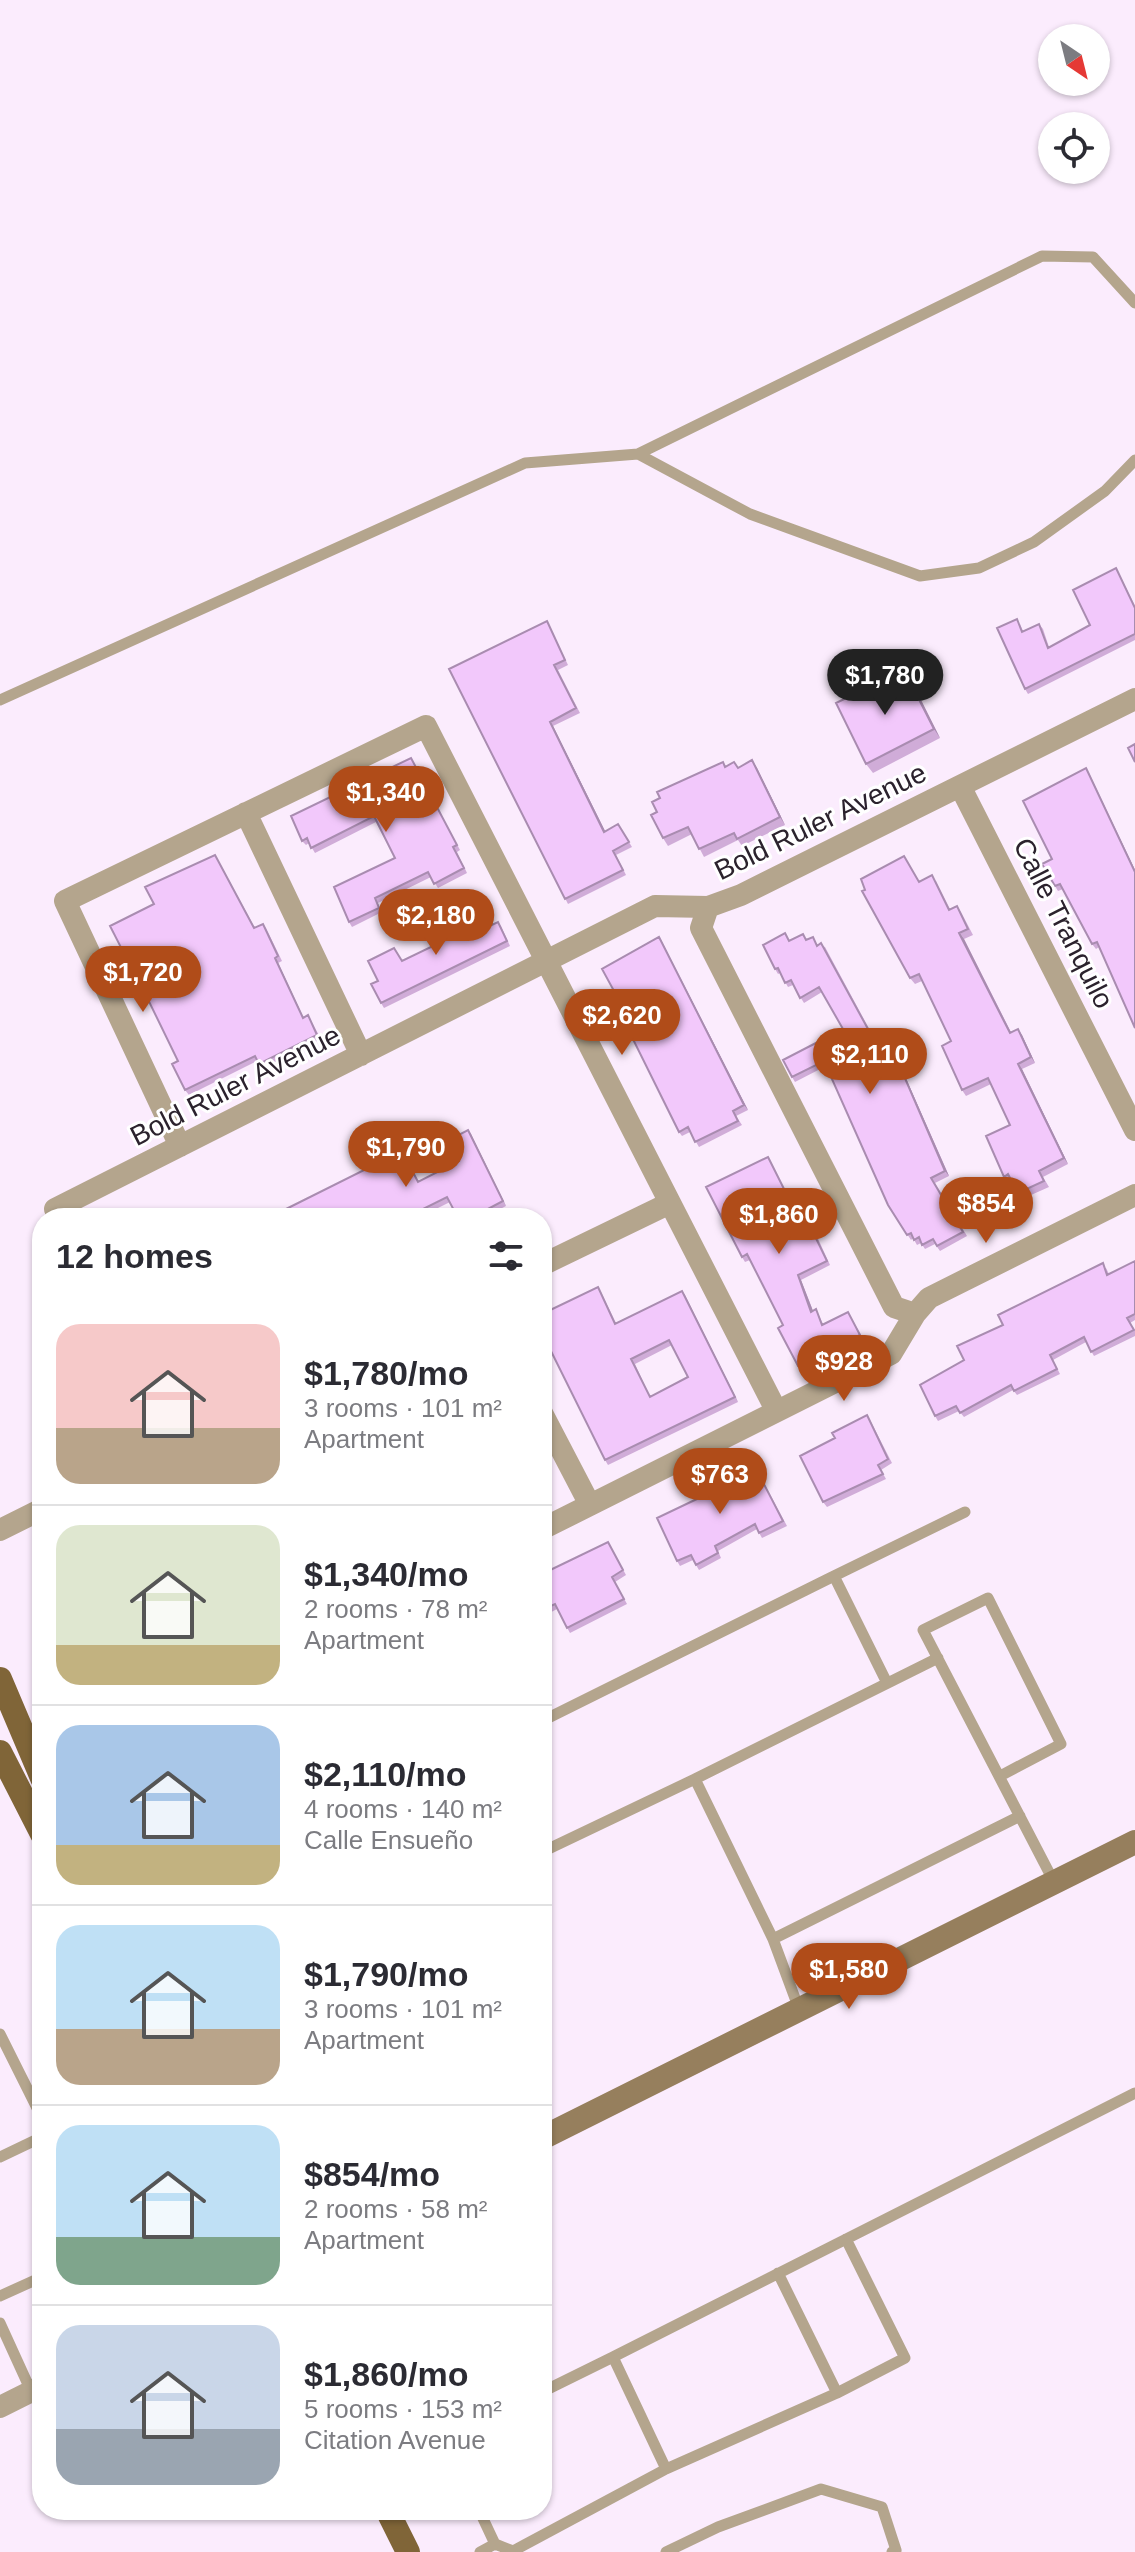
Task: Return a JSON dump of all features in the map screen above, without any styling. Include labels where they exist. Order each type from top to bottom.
[{"type":"main road","points":[[0,1679],[32,1754]]},
{"type":"main road","points":[[0,1752],[32,1814]]},
{"type":"main road","points":[[0,1782],[32,1832]]},
{"type":"main road","points":[[392,2520],[408,2552]]},
{"type":"street","name":"Bold Ruler Avenue","points":[[69,1208],[180,1146],[655,906],[708,907],[741,895],[1135,699]]},
{"type":"street","points":[[180,1146],[65,901],[426,726],[776,1410]]},
{"type":"street","name":"Calle Tranquilo","points":[[960,786],[1135,1130]]},
{"type":"street","points":[[246,813],[361,1055]]},
{"type":"street","points":[[708,907],[701,928],[894,1307],[915,1314]]},
{"type":"street","points":[[552,1524],[891,1354],[915,1314],[929,1298],[1135,1195]]},
{"type":"street","points":[[552,1260],[670,1203]]},
{"type":"street","points":[[552,1432],[590,1505]]},
{"type":"street","points":[[0,1530],[32,1514]]},
{"type":"street","points":[[552,2133],[1135,1842]]},
{"type":"street","points":[[0,2407],[32,2391]]},
{"type":"lane","points":[[0,700],[525,463],[638,454],[1042,256],[1093,257],[1135,303]]},
{"type":"lane","points":[[638,454],[750,514],[920,576],[979,568],[1034,542],[1105,491],[1135,460]]},
{"type":"lane","points":[[552,1716],[965,1512]]},
{"type":"lane","points":[[834,1576],[887,1683]]},
{"type":"lane","points":[[1000,1776],[1061,1744],[988,1598],[923,1630],[1054,1882]]},
{"type":"lane","points":[[552,1847],[938,1658]]},
{"type":"lane","points":[[695,1779],[773,1939],[799,2009]]},
{"type":"lane","points":[[773,1939],[1020,1816]]},
{"type":"lane","points":[[0,2034],[32,2098]]},
{"type":"lane","points":[[552,2387],[1135,2093]]},
{"type":"lane","points":[[0,2157],[32,2142]]},
{"type":"lane","points":[[484,2520],[495,2544],[513,2551],[666,2469],[837,2393],[905,2358],[846,2239]]},
{"type":"lane","points":[[778,2273],[837,2393]]},
{"type":"lane","points":[[0,2296],[32,2282]]},
{"type":"lane","points":[[0,2323],[32,2382]]},
{"type":"lane","points":[[613,2357],[666,2469]]},
{"type":"lane","points":[[666,2552],[718,2527],[821,2489],[882,2507],[896,2550],[892,2552]]},
{"type":"lane","points":[[480,2552],[495,2544]]},
{"type":"building","points":[[1116,568],[1135,608],[1135,634],[1025,689],[997,628],[1017,619],[1022,632],[1039,624],[1048,648],[1090,625],[1073,590]]},
{"type":"building","points":[[547,621],[565,660],[554,665],[576,708],[550,722],[604,832],[618,824],[629,842],[613,851],[623,870],[565,899],[449,669]]},
{"type":"building","points":[[904,670],[934,729],[866,764],[836,703]]},
{"type":"building","points":[[1135,744],[1135,762],[1128,748]]},
{"type":"building","points":[[411,758],[457,845],[453,847],[464,868],[434,884],[428,872],[375,898],[379,908],[349,922],[334,887],[395,858],[374,816],[311,848],[307,838],[302,841],[291,816]]},
{"type":"building","points":[[752,760],[780,817],[737,839],[734,833],[699,849],[688,827],[663,838],[651,815],[657,812],[652,802],[660,798],[657,792],[723,762],[725,767],[734,762],[738,768]]},
{"type":"building","points":[[1086,768],[1135,872],[1135,1028],[1097,942],[1092,944],[1060,884],[1055,886],[1042,864],[1052,859],[1023,801]]},
{"type":"building","points":[[215,855],[254,928],[263,924],[303,1018],[308,1015],[317,1035],[259,1064],[255,1056],[185,1090],[172,1064],[178,1061],[140,983],[134,986],[125,968],[130,965],[110,926],[154,904],[145,887]]},
{"type":"building","points":[[904,856],[919,882],[932,875],[949,910],[957,906],[968,929],[959,933],[1010,1033],[1018,1029],[1031,1057],[1018,1064],[1064,1158],[1039,1171],[1044,1181],[1018,1193],[1008,1174],[1004,1177],[986,1136],[1010,1125],[988,1078],[962,1090],[942,1046],[951,1041],[919,974],[910,978],[862,891],[865,890],[861,879]]},
{"type":"building","points":[[484,908],[492,925],[498,922],[507,941],[381,1003],[371,984],[378,981],[368,961],[394,948],[402,961],[460,933],[454,922]]},
{"type":"building","points":[[785,933],[789,941],[803,934],[806,940],[813,937],[817,946],[821,943],[892,1073],[901,1069],[945,1171],[931,1178],[963,1232],[937,1246],[933,1239],[922,1245],[919,1237],[914,1240],[911,1233],[907,1235],[888,1205],[824,1061],[792,1077],[783,1060],[843,1029],[819,987],[800,998],[791,980],[785,983],[778,968],[775,969],[763,945]]},
{"type":"building","points":[[659,937],[744,1105],[733,1111],[738,1121],[695,1142],[688,1127],[679,1132],[621,1015],[626,1013],[602,969]]},
{"type":"building","points":[[468,1130],[503,1201],[490,1208],[453,1208],[447,1197],[425,1208],[288,1208],[402,1151],[418,1182],[459,1161],[449,1140]]},
{"type":"building","points":[[768,1157],[805,1231],[811,1228],[827,1261],[798,1275],[811,1312],[816,1309],[822,1325],[848,1312],[860,1335],[798,1366],[778,1328],[783,1325],[747,1254],[742,1257],[706,1187]]},
{"type":"building","points":[[1135,1261],[1135,1314],[1127,1318],[1134,1330],[1091,1352],[1084,1337],[1050,1355],[1057,1369],[1014,1391],[1011,1385],[960,1413],[956,1406],[935,1416],[920,1385],[964,1360],[957,1346],[1003,1325],[998,1315],[1103,1263],[1107,1275]]},
{"type":"building","points":[[598,1287],[615,1324],[682,1291],[735,1397],[605,1460],[552,1353],[552,1309]],"holes":[[[669,1340],[688,1377],[650,1397],[631,1359]]]},
{"type":"building","points":[[867,1415],[888,1459],[878,1465],[883,1474],[823,1502],[800,1456],[835,1438],[832,1433]]},
{"type":"building","points":[[753,1463],[783,1521],[759,1533],[755,1524],[715,1546],[718,1553],[696,1565],[691,1555],[677,1561],[657,1518],[722,1487],[736,1478],[733,1471]]},
{"type":"building","points":[[608,1542],[623,1570],[612,1577],[624,1599],[567,1628],[555,1604],[552,1605],[552,1569]]}]
